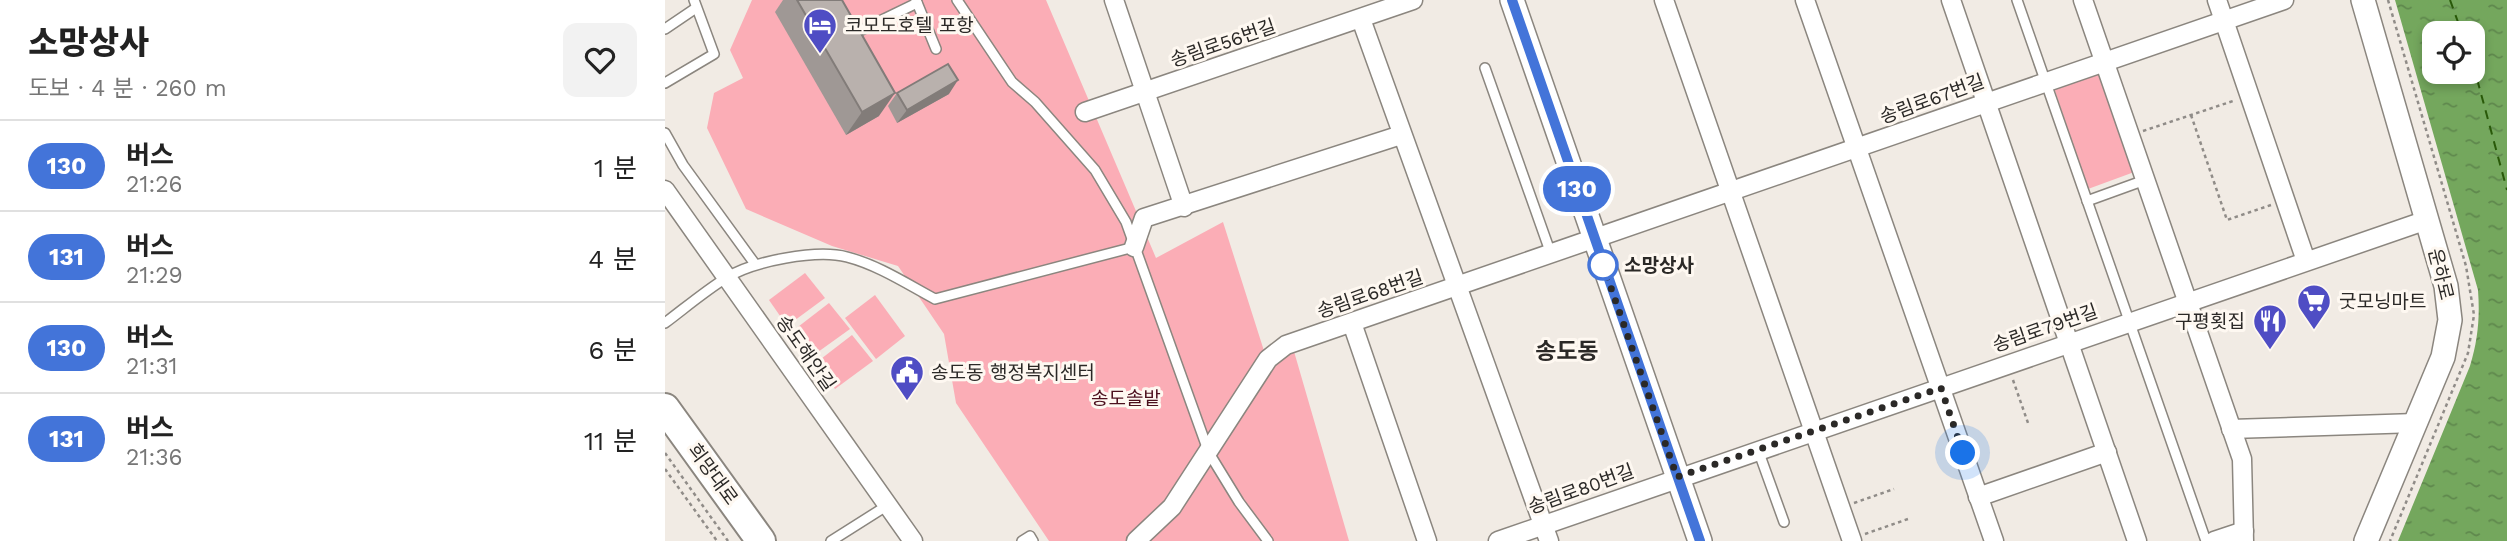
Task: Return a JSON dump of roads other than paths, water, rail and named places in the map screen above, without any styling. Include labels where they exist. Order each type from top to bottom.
[{"type":"main road","name":"희망대로","points":[[665,408],[761,541]]},
{"type":"street","points":[[1114,0],[1147,91],[1184,207]]},
{"type":"street","name":"송림로56번길","points":[[1085,112],[1413,0]]},
{"type":"street","points":[[1512,0],[1700,541]]},
{"type":"street","points":[[1664,0],[1852,540]]},
{"type":"street","points":[[1805,0],[1994,541]]},
{"type":"street","points":[[1951,0],[2137,541]]},
{"type":"street","points":[[2083,0],[2242,459],[2244,536],[2214,541]]},
{"type":"street","points":[[2217,0],[2306,261]]},
{"type":"street","name":"송림로67번길","points":[[1594,239],[2284,0]]},
{"type":"street","name":"운하로","points":[[2363,0],[2446,286],[2450,320],[2443,357],[2366,541]]},
{"type":"street","points":[[1361,19],[1546,533]]},
{"type":"street","points":[[1134,247],[1144,218],[1401,135]]},
{"type":"street","name":"송도해안길","points":[[665,190],[913,541]]},
{"type":"street","name":"송림로79번길","points":[[1677,477],[2427,220]]},
{"type":"street","name":"송림로68번길","points":[[1136,541],[1172,507],[1276,351],[1594,239]]},
{"type":"street","points":[[1352,323],[1427,541]]},
{"type":"street","points":[[2231,429],[2416,423]]},
{"type":"street","points":[[1978,497],[2107,452]]},
{"type":"street","name":"송림로80번길","points":[[1498,541],[1546,533],[1677,477]]},
{"type":"lane","points":[[957,0],[1012,82],[1035,102],[1095,170],[1126,222],[1209,453],[1239,502],[1268,541]]},
{"type":"lane","points":[[2017,0],[2206,541]]},
{"type":"lane","points":[[840,40],[916,1],[936,49]]},
{"type":"lane","points":[[665,29],[695,4]]},
{"type":"lane","points":[[695,4],[719,49]]},
{"type":"lane","points":[[665,83],[715,54],[695,4]]},
{"type":"lane","points":[[1485,68],[1551,254]]},
{"type":"lane","points":[[665,132],[683,165],[755,264]]},
{"type":"lane","points":[[2087,201],[2145,180]]},
{"type":"lane","points":[[665,323],[727,277],[755,264],[783,258],[845,257],[896,277],[935,299],[1134,247]]},
{"type":"lane","points":[[1758,450],[1784,522]]},
{"type":"lane","points":[[831,541],[888,505]]},
{"type":"lane","points":[[1023,541],[1030,536],[1033,541]]},
{"type":"water","points":[[2395,0],[2507,0],[2507,541],[2398,541],[2470,366],[2479,310],[2478,290]]},
{"type":"place","name":"코모도호텔 포항","points":[[820,55]]},
{"type":"place","name":"소망상사","points":[[1603,265]]},
{"type":"place","name":"굿모닝마트","points":[[2314,331]]},
{"type":"place","name":"구평횟집","points":[[2270,351]]},
{"type":"place","name":"송도동 행정복지센터","points":[[907,402]]},
{"type":"district","name":"송도동","points":[[1567,351]]},
{"type":"park label","name":"송도솔밭","points":[[1126,398]]}]
